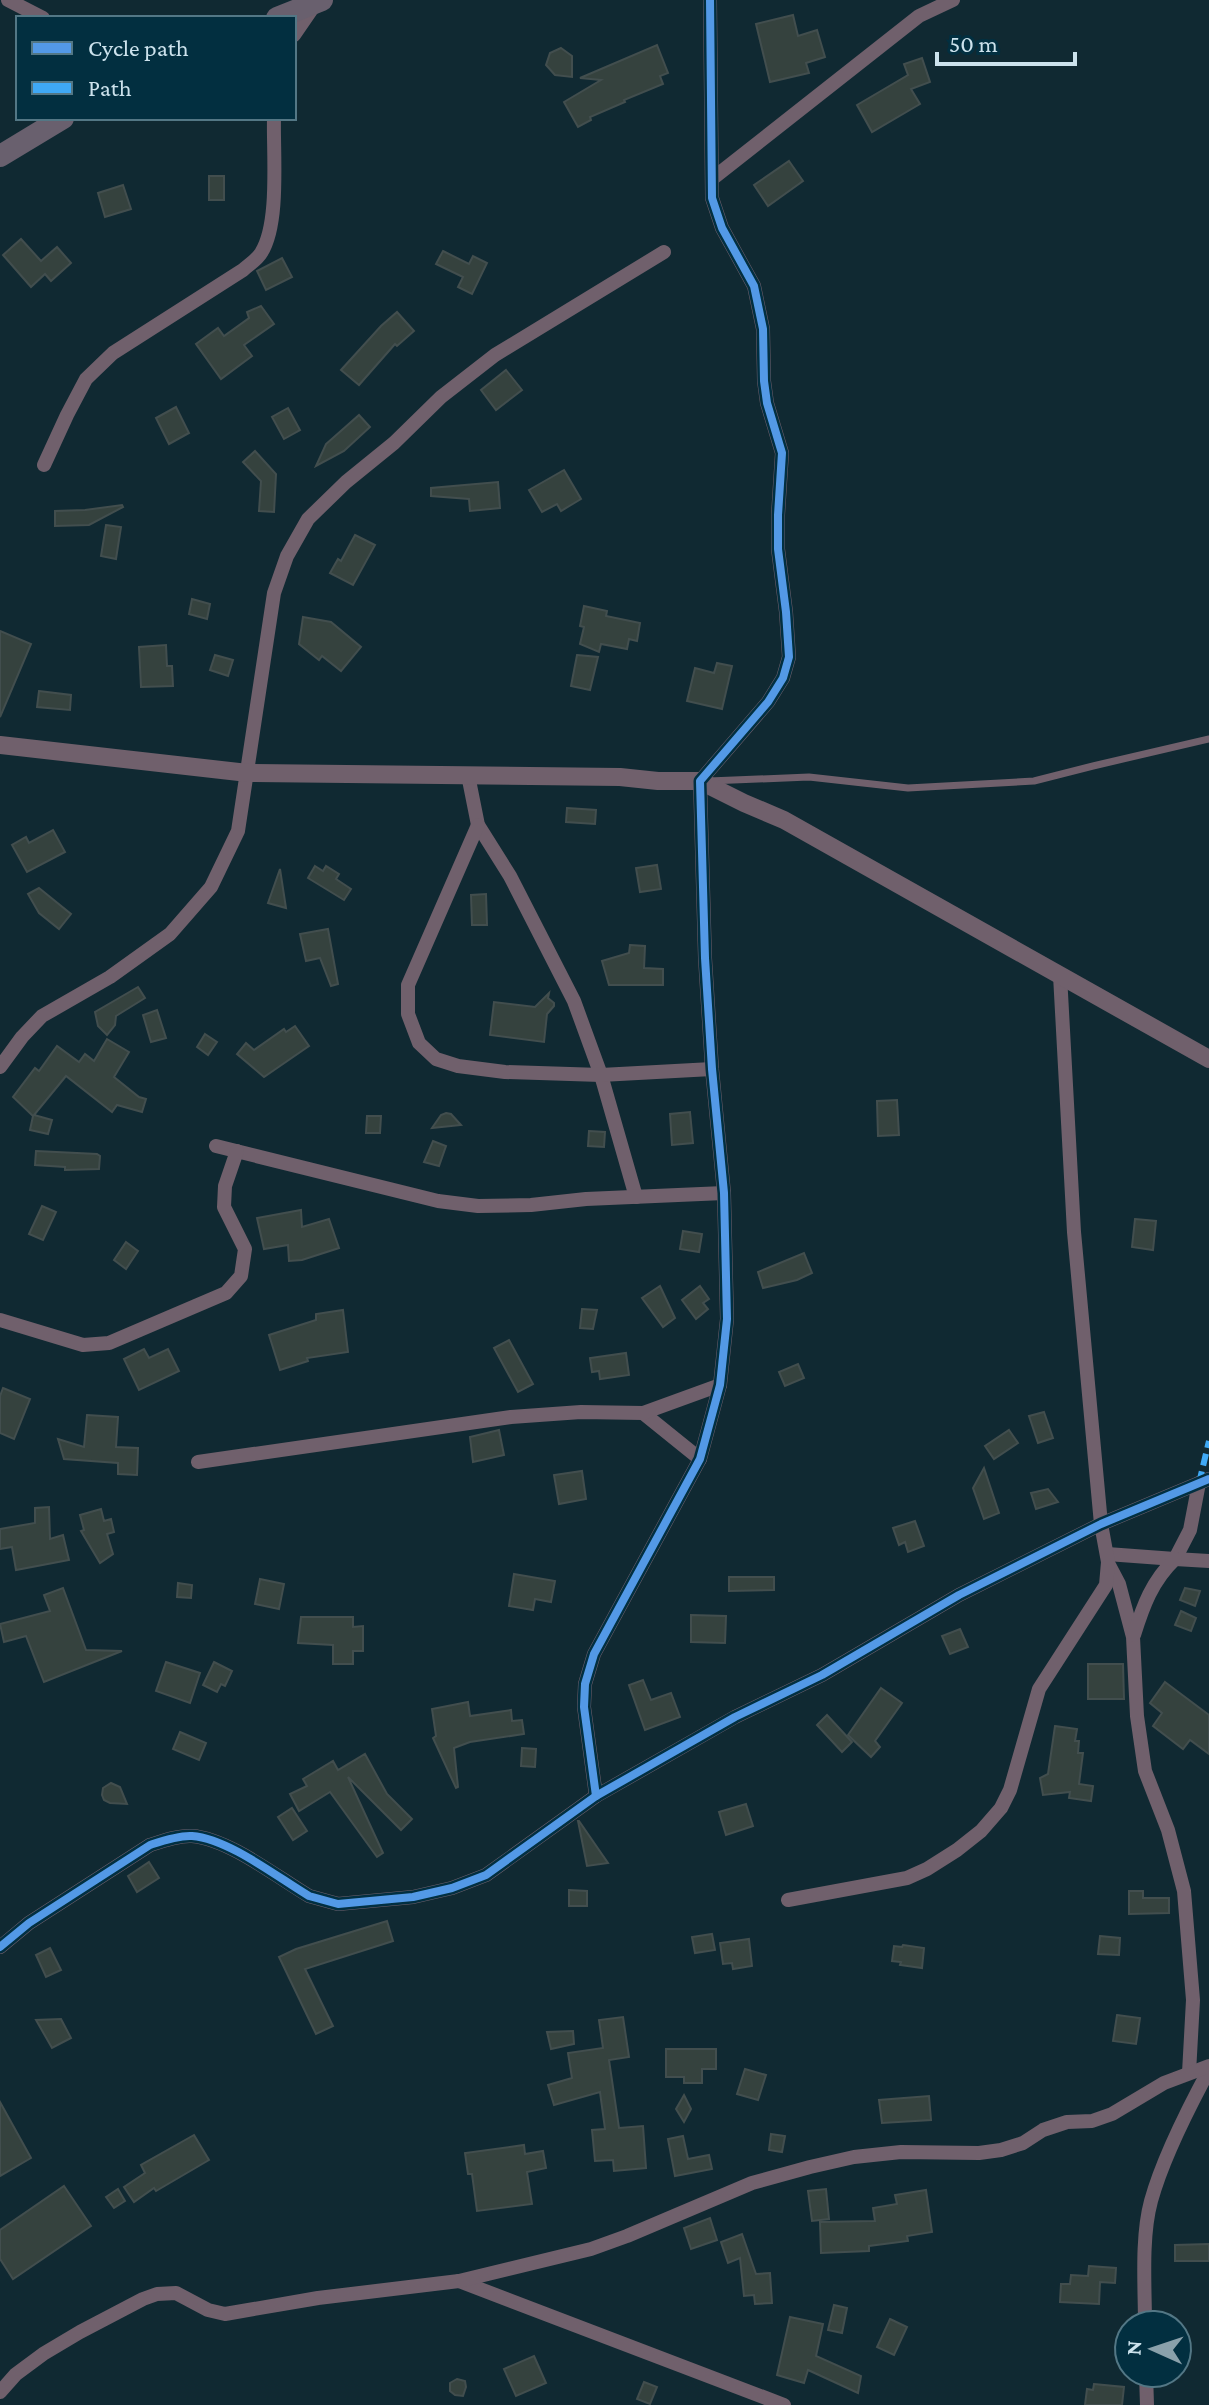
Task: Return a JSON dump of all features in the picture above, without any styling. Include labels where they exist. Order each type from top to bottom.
[{"type":"main road","points":[[282,16],[319,1]]},
{"type":"main road","points":[[0,156],[60,120]]},
{"type":"street","points":[[8,0],[39,16]]},
{"type":"street","points":[[596,1796],[584,1707],[585,1684],[594,1654],[700,1459],[720,1385],[727,1319],[724,1193],[705,958],[700,781],[768,702],[783,678],[789,657],[778,549],[782,453],[767,403],[763,329],[754,286],[722,228],[712,198],[710,0]]},
{"type":"street","points":[[712,179],[919,16],[953,0]]},
{"type":"street","points":[[296,32],[319,1]]},
{"type":"street","points":[[44,465],[86,379],[113,353],[243,270],[261,254],[273,214],[274,120]]},
{"type":"street","points":[[0,1067],[42,1016],[110,977],[170,934],[211,887],[238,831],[274,593],[287,556],[308,519],[441,397],[495,355],[664,252]]},
{"type":"street","points":[[0,745],[248,773],[620,777],[700,781],[784,820],[1209,1059]]},
{"type":"street","points":[[468,775],[478,825],[544,938],[574,1001],[601,1075],[636,1197]]},
{"type":"street","points":[[478,825],[408,985],[408,1014],[419,1043],[436,1059],[458,1066],[505,1072],[601,1075],[712,1069]]},
{"type":"street","points":[[788,1900],[907,1878],[957,1850],[981,1831],[1001,1808],[1010,1790],[1039,1689],[1106,1585],[1107,1558],[1101,1524],[1074,1232],[1060,975]]},
{"type":"street","points":[[216,1146],[438,1201],[478,1206],[724,1193]]},
{"type":"street","points":[[0,1320],[83,1345],[109,1343],[226,1293],[241,1276],[245,1249],[224,1207],[225,1186],[237,1151]]},
{"type":"street","points":[[198,1462],[511,1417],[581,1412],[643,1413],[720,1385]]},
{"type":"street","points":[[643,1413],[700,1459]]},
{"type":"street","points":[[0,1947],[29,1923],[150,1845],[191,1836],[225,1844],[309,1896],[338,1904],[413,1897],[452,1888],[486,1875],[596,1796],[735,1717],[822,1675],[959,1595],[1101,1524],[1204,1481]]},
{"type":"street","points":[[1133,1637],[1153,1585],[1175,1559],[1190,1530],[1204,1481]]},
{"type":"street","points":[[1107,1558],[1209,1561]]},
{"type":"street","points":[[1107,1558],[1119,1584],[1133,1637],[1137,1716],[1145,1771],[1168,1830],[1184,1891],[1193,2000],[1189,2073]]},
{"type":"street","points":[[0,2392],[16,2374],[43,2354],[157,2294],[176,2293],[208,2310],[225,2314],[318,2298],[459,2281],[591,2249],[752,2183],[810,2167],[854,2157],[901,2152],[963,2154],[1001,2150],[1067,2122],[1092,2121],[1112,2114],[1164,2083],[1209,2068]]},
{"type":"street","points":[[1145,2309],[1150,2202],[1209,2068]]},
{"type":"street","points":[[459,2281],[784,2405]]},
{"type":"lane","points":[[700,781],[809,777],[908,788],[1034,781],[1209,739]]},
{"type":"building","points":[[793,15],[798,36],[817,30],[825,57],[806,63],[809,73],[770,82],[756,24]]},
{"type":"building","points":[[657,45],[668,73],[660,76],[663,84],[590,117],[591,120],[578,127],[564,102],[601,80],[580,78]]},
{"type":"building","points":[[561,48],[572,56],[572,77],[555,75],[546,65],[550,53]]},
{"type":"building","points":[[922,58],[930,82],[911,89],[920,104],[872,132],[857,105],[908,75],[904,64]]},
{"type":"building","points":[[789,161],[803,181],[768,206],[754,185]]},
{"type":"building","points":[[209,176],[224,176],[224,200],[209,200]]},
{"type":"building","points":[[123,185],[131,209],[105,217],[98,193]]},
{"type":"building","points":[[21,239],[41,261],[57,247],[71,263],[51,281],[45,274],[31,287],[3,255]]},
{"type":"building","points":[[443,251],[469,264],[473,256],[487,263],[472,294],[458,287],[463,277],[436,264]]},
{"type":"building","points":[[282,258],[292,277],[266,290],[257,271]]},
{"type":"building","points":[[261,306],[274,324],[244,345],[252,356],[221,379],[196,344],[218,328],[224,336],[249,318],[247,312]]},
{"type":"building","points":[[397,312],[414,331],[397,346],[395,344],[359,385],[341,370]]},
{"type":"building","points":[[506,370],[522,390],[496,410],[481,390]]},
{"type":"building","points":[[176,407],[189,433],[169,444],[156,418]]},
{"type":"building","points":[[288,408],[300,430],[284,439],[272,417]]},
{"type":"building","points":[[359,415],[370,427],[344,451],[316,466],[326,444]]},
{"type":"building","points":[[255,451],[276,474],[274,512],[259,511],[261,481],[243,462]]},
{"type":"building","points":[[564,470],[581,499],[561,511],[557,504],[542,512],[529,490]]},
{"type":"building","points":[[498,482],[500,508],[470,511],[469,499],[431,496],[431,488]]},
{"type":"building","points":[[122,505],[89,525],[55,526],[55,511]]},
{"type":"building","points":[[106,525],[121,527],[116,559],[101,556]]},
{"type":"building","points":[[355,535],[375,545],[353,585],[330,573],[338,559],[341,561]]},
{"type":"building","points":[[192,599],[210,604],[207,619],[189,614]]},
{"type":"building","points":[[584,606],[607,611],[606,616],[640,623],[637,641],[629,639],[627,649],[601,644],[599,652],[580,644]]},
{"type":"building","points":[[303,617],[331,622],[361,647],[341,671],[322,656],[319,660],[299,644]]},
{"type":"building","points":[[0,631],[31,644],[0,717]]},
{"type":"building","points":[[166,645],[167,666],[172,666],[173,686],[141,687],[139,647]]},
{"type":"building","points":[[215,655],[233,660],[228,676],[210,670]]},
{"type":"building","points":[[577,655],[598,657],[590,690],[571,686]]},
{"type":"building","points":[[717,663],[732,666],[722,709],[687,701],[695,668],[714,673]]},
{"type":"building","points":[[39,691],[71,695],[70,710],[37,707]]},
{"type":"building","points":[[567,808],[596,810],[595,824],[566,822]]},
{"type":"building","points":[[53,830],[65,852],[27,872],[12,845],[26,837],[29,843]]},
{"type":"building","points":[[657,865],[661,889],[640,892],[636,868]]},
{"type":"building","points":[[315,866],[323,871],[326,866],[339,874],[336,879],[351,889],[344,900],[308,878]]},
{"type":"building","points":[[280,869],[286,908],[268,903]]},
{"type":"building","points":[[39,888],[71,914],[59,929],[39,913],[28,894]]},
{"type":"building","points":[[486,894],[487,925],[472,925],[471,895]]},
{"type":"building","points":[[328,929],[338,984],[331,986],[320,958],[306,961],[300,934]]},
{"type":"building","points":[[630,945],[645,946],[644,968],[663,969],[663,985],[609,985],[602,961],[629,953]]},
{"type":"building","points":[[138,987],[145,998],[116,1016],[115,1025],[107,1035],[98,1026],[95,1012]]},
{"type":"building","points":[[549,993],[548,998],[554,1006],[547,1014],[544,1042],[490,1035],[494,1002],[535,1007]]},
{"type":"building","points":[[157,1010],[166,1038],[151,1042],[143,1015]]},
{"type":"building","points":[[295,1026],[309,1046],[264,1077],[237,1054],[246,1043],[254,1050],[284,1029],[286,1032]]},
{"type":"building","points":[[205,1034],[217,1042],[208,1055],[197,1047]]},
{"type":"building","points":[[107,1039],[129,1052],[114,1077],[146,1099],[142,1112],[117,1105],[112,1112],[66,1076],[34,1115],[52,1120],[48,1134],[30,1130],[33,1116],[13,1097],[35,1068],[39,1071],[57,1046],[79,1062],[85,1054],[94,1061]]},
{"type":"building","points":[[897,1100],[899,1135],[878,1136],[877,1101]]},
{"type":"building","points":[[690,1112],[693,1143],[672,1145],[670,1114]]},
{"type":"building","points":[[446,1113],[461,1125],[432,1128],[441,1115]]},
{"type":"building","points":[[367,1116],[381,1116],[380,1133],[366,1133]]},
{"type":"building","points":[[589,1131],[605,1132],[604,1147],[588,1146]]},
{"type":"building","points":[[433,1141],[446,1146],[439,1166],[424,1162]]},
{"type":"building","points":[[36,1151],[97,1154],[100,1156],[99,1169],[65,1170],[65,1167],[35,1165]]},
{"type":"building","points":[[42,1206],[56,1212],[43,1240],[29,1234]]},
{"type":"building","points":[[301,1210],[302,1227],[329,1219],[339,1248],[289,1261],[288,1245],[264,1249],[257,1218]]},
{"type":"building","points":[[1135,1219],[1156,1221],[1153,1250],[1132,1247]]},
{"type":"building","points":[[683,1231],[702,1234],[699,1252],[680,1249]]},
{"type":"building","points":[[126,1242],[138,1251],[126,1269],[114,1260]]},
{"type":"building","points":[[804,1253],[812,1273],[763,1288],[758,1272]]},
{"type":"building","points":[[660,1286],[675,1318],[663,1327],[642,1298]]},
{"type":"building","points":[[700,1286],[709,1299],[703,1303],[708,1309],[696,1319],[682,1300]]},
{"type":"building","points":[[582,1309],[597,1310],[593,1329],[580,1328]]},
{"type":"building","points":[[343,1310],[348,1352],[307,1358],[308,1361],[280,1370],[269,1335],[316,1320],[316,1314]]},
{"type":"building","points":[[509,1340],[533,1384],[518,1392],[494,1348]]},
{"type":"building","points":[[144,1349],[149,1358],[168,1349],[179,1371],[139,1390],[124,1359]]},
{"type":"building","points":[[626,1353],[629,1375],[600,1379],[599,1371],[592,1372],[590,1358]]},
{"type":"building","points":[[798,1364],[804,1378],[785,1386],[779,1372]]},
{"type":"building","points":[[3,1388],[30,1399],[14,1439],[0,1433],[0,1396]]},
{"type":"building","points":[[1044,1412],[1053,1438],[1038,1443],[1029,1416]]},
{"type":"building","points":[[87,1415],[118,1417],[116,1447],[138,1448],[137,1475],[118,1474],[118,1463],[64,1459],[58,1439],[84,1447]]},
{"type":"building","points":[[499,1430],[504,1455],[473,1462],[470,1437]]},
{"type":"building","points":[[1009,1430],[1018,1443],[994,1459],[985,1446]]},
{"type":"building","points":[[984,1468],[999,1513],[984,1519],[973,1488]]},
{"type":"building","points":[[582,1471],[586,1499],[559,1504],[554,1475]]},
{"type":"building","points":[[1048,1489],[1058,1502],[1036,1509],[1031,1493]]},
{"type":"building","points":[[49,1507],[50,1539],[63,1535],[69,1560],[16,1570],[12,1547],[0,1549],[0,1529],[35,1523],[35,1508]]},
{"type":"building","points":[[101,1509],[104,1521],[111,1519],[114,1532],[107,1534],[113,1554],[100,1563],[81,1531],[84,1530],[80,1515]]},
{"type":"building","points":[[915,1521],[924,1546],[908,1552],[905,1542],[899,1545],[893,1528]]},
{"type":"building","points":[[514,1574],[555,1581],[551,1602],[535,1599],[533,1610],[509,1606]]},
{"type":"building","points":[[729,1577],[774,1577],[774,1590],[729,1591]]},
{"type":"building","points":[[260,1579],[284,1584],[279,1609],[255,1604]]},
{"type":"building","points":[[178,1583],[192,1585],[191,1598],[177,1597]]},
{"type":"building","points":[[63,1588],[86,1650],[122,1651],[44,1682],[26,1636],[4,1642],[0,1624],[50,1611],[44,1595]]},
{"type":"building","points":[[1185,1588],[1200,1591],[1195,1606],[1180,1600]]},
{"type":"building","points":[[1181,1611],[1196,1618],[1191,1631],[1175,1625]]},
{"type":"building","points":[[691,1615],[726,1616],[725,1643],[691,1642]]},
{"type":"building","points":[[301,1617],[353,1617],[353,1627],[363,1626],[363,1651],[353,1651],[353,1664],[333,1664],[333,1645],[298,1643]]},
{"type":"building","points":[[960,1629],[968,1647],[950,1654],[942,1636]]},
{"type":"building","points":[[166,1662],[200,1673],[190,1703],[156,1691]]},
{"type":"building","points":[[214,1662],[232,1671],[225,1686],[221,1684],[217,1692],[203,1685]]},
{"type":"building","points":[[1088,1664],[1123,1664],[1124,1699],[1088,1699]]},
{"type":"building","points":[[643,1680],[651,1700],[671,1693],[680,1717],[645,1730],[629,1685]]},
{"type":"building","points":[[1165,1682],[1209,1715],[1209,1754],[1190,1740],[1183,1749],[1153,1726],[1162,1713],[1150,1703]]},
{"type":"building","points":[[881,1688],[902,1703],[875,1741],[880,1747],[871,1757],[848,1735]]},
{"type":"building","points":[[468,1702],[470,1716],[511,1710],[512,1721],[522,1720],[524,1734],[470,1742],[454,1748],[456,1788],[433,1738],[436,1736],[432,1709]]},
{"type":"building","points":[[827,1715],[852,1742],[842,1752],[817,1725]]},
{"type":"building","points":[[1055,1726],[1077,1729],[1075,1741],[1079,1741],[1078,1753],[1083,1753],[1079,1784],[1093,1786],[1091,1801],[1069,1798],[1070,1792],[1043,1795],[1040,1778],[1048,1774]]},
{"type":"building","points":[[180,1732],[206,1743],[199,1760],[173,1749]]},
{"type":"building","points":[[522,1748],[536,1749],[535,1767],[521,1766]]},
{"type":"building","points":[[365,1754],[387,1794],[412,1819],[401,1830],[348,1777],[383,1853],[377,1857],[330,1792],[299,1811],[290,1794],[307,1786],[303,1779],[333,1761],[338,1770]]},
{"type":"building","points":[[111,1783],[120,1787],[127,1804],[104,1800],[103,1788]]},
{"type":"building","points":[[746,1804],[753,1826],[726,1835],[719,1812]]},
{"type":"building","points":[[292,1808],[307,1831],[293,1840],[278,1817]]},
{"type":"building","points":[[579,1821],[608,1863],[587,1866]]},
{"type":"building","points":[[149,1862],[159,1878],[137,1892],[128,1876]]},
{"type":"building","points":[[569,1890],[587,1891],[587,1906],[569,1906]]},
{"type":"building","points":[[1129,1891],[1143,1891],[1143,1898],[1169,1898],[1169,1913],[1129,1914]]},
{"type":"building","points":[[387,1921],[393,1941],[305,1969],[333,2026],[316,2034],[279,1957]]},
{"type":"building","points":[[712,1934],[715,1950],[695,1953],[692,1937]]},
{"type":"building","points":[[1100,1936],[1120,1938],[1119,1955],[1098,1954]]},
{"type":"building","points":[[749,1939],[752,1966],[733,1969],[732,1963],[723,1964],[720,1943]]},
{"type":"building","points":[[894,1946],[924,1948],[922,1968],[892,1961]]},
{"type":"building","points":[[50,1948],[61,1970],[46,1977],[36,1955]]},
{"type":"building","points":[[1117,2015],[1140,2018],[1136,2044],[1113,2041]]},
{"type":"building","points":[[623,2017],[629,2057],[609,2060],[619,2128],[643,2126],[646,2168],[614,2171],[613,2160],[595,2161],[592,2130],[605,2129],[600,2092],[554,2105],[548,2085],[572,2078],[568,2053],[603,2048],[599,2020]]},
{"type":"building","points":[[61,2019],[71,2038],[52,2048],[36,2020]]},
{"type":"building","points":[[573,2031],[574,2044],[551,2049],[547,2032]]},
{"type":"building","points":[[666,2049],[716,2049],[716,2069],[702,2069],[702,2083],[684,2083],[684,2077],[666,2077]]},
{"type":"building","points":[[745,2069],[766,2075],[758,2100],[737,2094]]},
{"type":"building","points":[[684,2095],[691,2109],[684,2122],[676,2109]]},
{"type":"building","points":[[929,2096],[931,2120],[882,2123],[879,2100]]},
{"type":"building","points":[[0,2102],[31,2158],[0,2176]]},
{"type":"building","points":[[771,2134],[785,2136],[782,2152],[769,2150]]},
{"type":"building","points":[[194,2135],[209,2160],[156,2191],[154,2188],[134,2202],[124,2187],[145,2173],[141,2165]]},
{"type":"building","points":[[683,2136],[688,2159],[709,2155],[712,2169],[675,2176],[668,2139]]},
{"type":"building","points":[[524,2145],[525,2154],[543,2151],[546,2168],[527,2172],[532,2204],[477,2211],[472,2174],[468,2174],[465,2153]]},
{"type":"building","points":[[64,2186],[91,2226],[13,2279],[0,2259],[0,2230]]},
{"type":"building","points":[[118,2189],[125,2201],[114,2208],[106,2197]]},
{"type":"building","points":[[826,2189],[829,2219],[812,2221],[808,2191]]},
{"type":"building","points":[[926,2190],[932,2232],[907,2236],[908,2241],[869,2246],[869,2251],[821,2253],[820,2222],[875,2221],[873,2208],[897,2204],[895,2195]]},
{"type":"building","points":[[710,2218],[717,2240],[691,2249],[684,2228]]},
{"type":"building","points":[[742,2234],[756,2274],[770,2273],[772,2303],[755,2304],[754,2295],[744,2296],[740,2258],[728,2263],[721,2242]]},
{"type":"building","points":[[1209,2244],[1209,2261],[1175,2261],[1175,2245]]},
{"type":"building","points":[[1089,2266],[1116,2268],[1115,2283],[1100,2282],[1099,2304],[1060,2302],[1061,2284],[1070,2284],[1071,2275],[1088,2276]]},
{"type":"building","points":[[834,2305],[847,2308],[842,2333],[828,2330]]},
{"type":"building","points":[[790,2317],[823,2324],[816,2356],[861,2376],[858,2393],[808,2370],[804,2383],[777,2375]]},
{"type":"building","points":[[890,2319],[907,2327],[894,2355],[877,2347]]},
{"type":"building","points":[[534,2356],[546,2383],[516,2396],[504,2369]]},
{"type":"building","points":[[457,2379],[465,2381],[463,2396],[450,2391],[450,2383]]},
{"type":"building","points":[[644,2382],[657,2387],[650,2404],[637,2399]]},
{"type":"building","points":[[1094,2384],[1124,2389],[1122,2405],[1085,2405],[1087,2389],[1093,2390]]},
{"type":"marked path","points":[[1199,1483],[1209,1441]]},
{"type":"cycle path","points":[[596,1796],[584,1707],[585,1684],[594,1654],[700,1459],[720,1385],[727,1319],[724,1193],[705,958],[700,781],[768,702],[783,678],[789,657],[778,549],[782,453],[767,403],[763,329],[754,286],[722,228],[712,198],[710,0]]},
{"type":"cycle path","points":[[0,1947],[29,1923],[150,1845],[182,1836],[221,1844],[309,1896],[338,1904],[413,1897],[452,1888],[486,1875],[596,1796],[735,1717],[822,1675],[959,1595],[1101,1524],[1209,1479]]}]
